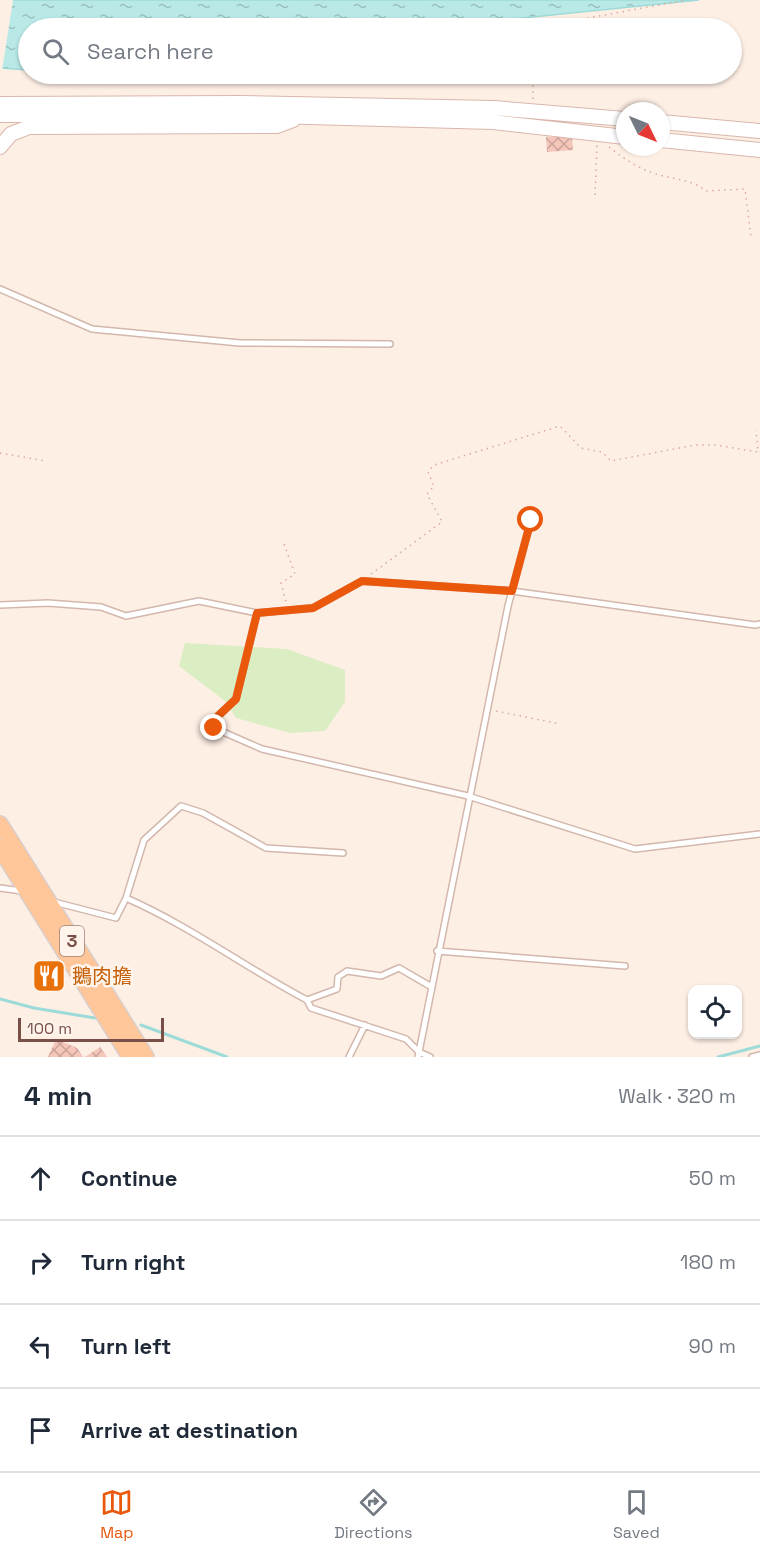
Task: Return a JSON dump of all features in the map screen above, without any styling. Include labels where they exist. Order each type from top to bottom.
[{"type":"main road","points":[[0,105],[299,111],[493,122],[616,136]]},
{"type":"main road","points":[[0,116],[494,108],[616,118]]},
{"type":"main road","points":[[0,147],[11,135],[28,127],[277,126],[299,111]]},
{"type":"main road","points":[[670,123],[760,131]]},
{"type":"main road","points":[[670,141],[760,150]]},
{"type":"main road","name":"3","points":[[0,824],[130,1057]]},
{"type":"main road","name":"3","points":[[0,849],[37,893],[146,1057]]},
{"type":"lane","points":[[0,289],[92,329],[240,343],[390,344]]},
{"type":"lane","points":[[418,1055],[486,709],[512,591],[531,520]]},
{"type":"lane","points":[[0,605],[48,603],[101,608],[126,616],[199,601],[257,613],[313,608],[362,581],[512,591],[760,624]]},
{"type":"lane","points":[[257,613],[236,699],[218,716],[214,728],[262,749],[468,796],[635,849],[760,834]]},
{"type":"lane","points":[[0,888],[37,893],[116,918],[126,898],[144,840],[181,806],[203,813],[266,848],[343,853]]},
{"type":"lane","points":[[126,898],[168,916],[230,958],[307,1000],[311,1008],[406,1039],[418,1055],[430,1057]]},
{"type":"lane","points":[[437,951],[625,966]]},
{"type":"lane","points":[[307,1000],[337,989],[338,977],[347,971],[381,975],[399,968],[430,986]]},
{"type":"lane","points":[[349,1057],[365,1025]]},
{"type":"lane","points":[[752,1057],[760,1055]]},
{"type":"path","points":[[588,18],[686,0]]},
{"type":"path","points":[[595,195],[597,135]]},
{"type":"path","points":[[597,135],[627,162],[654,174],[696,183],[706,190],[745,189],[750,237]]},
{"type":"path","points":[[362,581],[442,522],[427,494],[434,486],[428,472],[434,465],[560,426],[581,448],[602,452],[611,461],[695,445],[715,445],[758,452],[756,430]]},
{"type":"path","points":[[0,453],[46,461]]},
{"type":"path","points":[[284,544],[295,574],[281,583],[289,610]]},
{"type":"path","points":[[486,709],[560,724]]},
{"type":"green space","points":[[185,643],[287,649],[345,670],[345,702],[325,731],[290,733],[236,718],[225,701],[179,666]]},
{"type":"water","points":[[0,0],[699,0],[523,18],[18,18],[18,69],[0,68]]},
{"type":"pier","points":[[0,0],[13,0],[2,71],[0,71]]},
{"type":"building","points":[[572,136],[573,150],[547,152],[546,137]]},
{"type":"building","points":[[56,1039],[77,1048],[83,1057],[48,1057]]},
{"type":"building","points":[[100,1047],[107,1057],[85,1057]]},
{"type":"waterway","points":[[0,999],[34,1008],[95,1018]]},
{"type":"waterway","points":[[141,1025],[227,1057]]},
{"type":"waterway","points":[[718,1057],[760,1046]]},
{"type":"place","name":"鵝肉擔","points":[[49,976]]},
{"type":"route","points":[[214,728],[218,716],[236,699],[257,613],[313,608],[362,581],[512,591],[531,520]]}]
